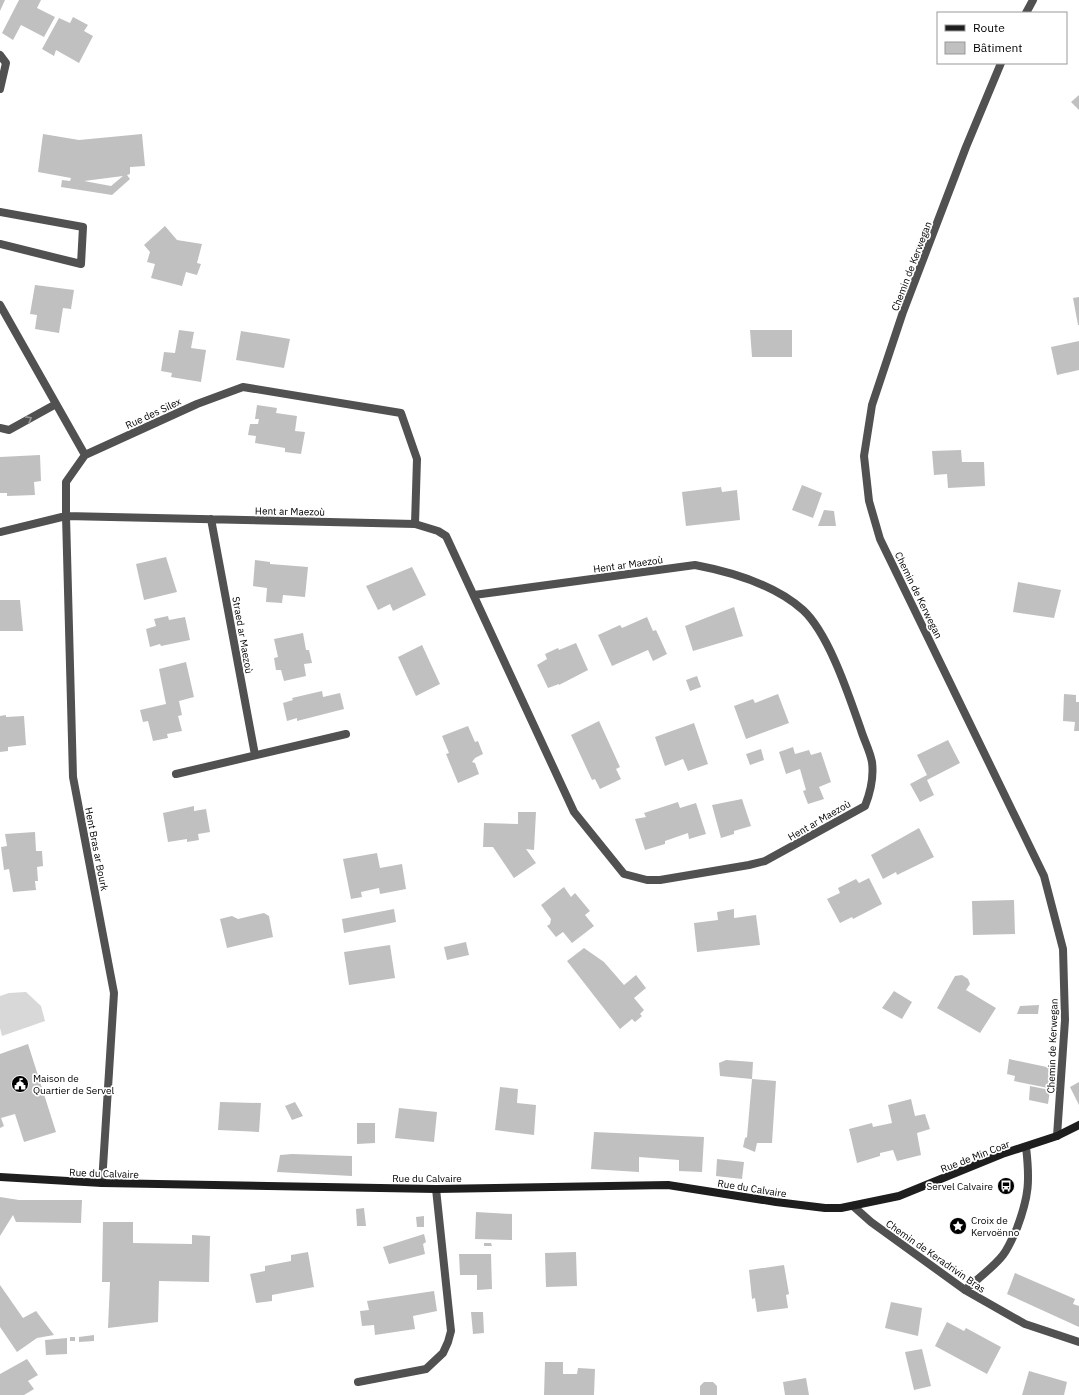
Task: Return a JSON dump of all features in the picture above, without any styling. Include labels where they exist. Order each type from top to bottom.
[{"type":"street","points":[[1027,12],[1033,0]]},
{"type":"street","points":[[0,55],[6,63],[0,89]]},
{"type":"street","name":"Chemin de Kerwegan","points":[[1001,64],[966,147],[904,312],[872,405],[864,456],[869,500],[880,539],[1044,876],[1063,949],[1065,1020],[1057,1136]]},
{"type":"street","points":[[0,212],[83,227],[81,264],[0,244]]},
{"type":"street","points":[[0,305],[85,455]]},
{"type":"street","name":"Rue des Silex","points":[[85,455],[197,404],[243,387],[401,413],[417,460],[415,524]]},
{"type":"street","points":[[0,428],[9,430],[56,404]]},
{"type":"street","name":"Hent Bras ar Bourk","points":[[85,455],[66,482],[66,516],[73,777],[114,993],[102,1183]]},
{"type":"street","name":"Hent ar Maezoù","points":[[0,532],[66,516],[415,524],[438,531],[446,536],[574,812],[624,874],[642,879],[660,880],[749,865],[780,854],[864,806],[872,783],[871,760],[856,715],[831,653],[819,631],[804,611],[785,597],[763,585],[730,573],[695,565],[474,595]]},
{"type":"street","name":"Straed ar Maezoù","points":[[211,519],[255,755]]},
{"type":"street","points":[[176,774],[346,734]]},
{"type":"street","name":"Rue de Min Coar","points":[[853,1206],[899,1196],[1002,1154],[1057,1136],[1079,1125]]},
{"type":"street","points":[[965,1290],[1003,1256],[1016,1231],[1026,1206],[1028,1190],[1029,1175],[1026,1147]]},
{"type":"street","name":"Rue du Calvaire","points":[[0,1177],[102,1183],[436,1189],[668,1185],[818,1207],[853,1206]]},
{"type":"street","points":[[358,1382],[426,1369],[436,1361],[448,1342],[451,1331],[436,1189]]},
{"type":"street","name":"Chemin de Keradrivin Bras","points":[[853,1206],[871,1222],[965,1290],[1024,1324],[1079,1342]]},
{"type":"shaded area","points":[[26,992],[41,1006],[45,1021],[2,1036],[0,1028],[0,996],[9,993]]},
{"type":"building","points":[[0,0],[5,0],[0,11]]},
{"type":"building","points":[[19,0],[41,0],[37,8],[55,17],[44,37],[21,25],[13,40],[2,33]]},
{"type":"building","points":[[73,17],[88,25],[84,31],[93,36],[79,63],[56,50],[54,56],[42,49],[59,18],[70,23]]},
{"type":"building","points":[[1079,95],[1079,110],[1071,102]]},
{"type":"building","points":[[43,134],[79,140],[142,134],[145,166],[130,167],[130,174],[127,175],[130,179],[112,195],[61,187],[62,180],[70,181],[71,178],[38,172]],"holes":[[[123,176],[111,186],[84,181]]]},
{"type":"building","points":[[165,226],[177,240],[202,244],[197,263],[201,264],[197,275],[186,272],[182,286],[151,278],[155,264],[147,262],[150,252],[144,245]]},
{"type":"building","points":[[35,285],[74,290],[71,309],[63,308],[59,333],[35,329],[37,315],[30,314]]},
{"type":"building","points":[[1079,297],[1079,325],[1078,325],[1073,298]]},
{"type":"building","points":[[179,330],[194,332],[191,348],[206,350],[201,382],[171,377],[172,373],[161,371],[164,352],[175,353]]},
{"type":"building","points":[[750,330],[792,330],[792,357],[752,357]]},
{"type":"building","points":[[241,331],[290,339],[284,368],[236,360]]},
{"type":"building","points":[[1079,341],[1079,370],[1057,375],[1051,347]]},
{"type":"building","points":[[257,405],[277,408],[276,413],[297,416],[295,431],[305,432],[301,454],[285,452],[285,448],[255,443],[256,436],[248,435],[250,424],[258,424],[259,419],[255,419]]},
{"type":"building","points":[[961,450],[962,462],[984,462],[985,486],[948,488],[947,474],[934,475],[932,451]]},
{"type":"building","points":[[40,455],[41,481],[34,482],[35,495],[7,496],[7,493],[0,493],[0,457]]},
{"type":"building","points":[[802,485],[822,493],[813,518],[792,510]]},
{"type":"building","points":[[721,487],[722,492],[737,490],[740,520],[686,526],[682,492]]},
{"type":"building","points":[[824,510],[834,511],[836,526],[818,526]]},
{"type":"building","points":[[166,557],[177,592],[144,600],[136,564]]},
{"type":"building","points":[[255,560],[270,562],[270,564],[308,567],[305,597],[283,595],[282,603],[266,602],[267,588],[253,586]]},
{"type":"building","points":[[412,567],[426,595],[393,611],[390,604],[378,610],[366,586]]},
{"type":"building","points":[[1018,582],[1061,590],[1054,618],[1013,612]]},
{"type":"building","points":[[0,600],[20,600],[23,631],[0,631]]},
{"type":"building","points":[[734,607],[743,636],[693,651],[685,626]]},
{"type":"building","points":[[168,616],[169,620],[185,617],[190,640],[161,646],[160,644],[150,647],[146,629],[156,626],[154,619]]},
{"type":"building","points":[[647,617],[653,631],[656,630],[667,654],[653,661],[648,650],[612,666],[598,635],[620,625],[622,628]]},
{"type":"building","points":[[303,633],[306,650],[309,650],[312,663],[304,664],[306,676],[284,681],[281,670],[276,670],[274,658],[278,657],[274,639]]},
{"type":"building","points":[[576,643],[588,670],[559,685],[548,688],[537,665],[547,659],[545,654],[558,648],[559,650]]},
{"type":"building","points":[[422,645],[440,684],[416,696],[398,657]]},
{"type":"building","points":[[186,662],[194,697],[179,701],[182,715],[178,716],[182,731],[167,734],[168,738],[153,741],[148,721],[143,722],[140,710],[166,704],[159,669]]},
{"type":"building","points":[[697,676],[701,687],[690,691],[686,680]]},
{"type":"building","points":[[322,691],[323,697],[340,693],[344,709],[297,721],[297,718],[287,721],[283,703],[293,700],[292,698]]},
{"type":"building","points":[[778,694],[789,723],[746,739],[734,706],[753,699],[755,703]]},
{"type":"building","points":[[1064,694],[1076,695],[1076,702],[1079,702],[1079,731],[1074,731],[1075,722],[1063,721]]},
{"type":"building","points":[[6,715],[6,717],[24,716],[26,745],[8,747],[8,751],[0,752],[0,716]]},
{"type":"building","points":[[599,721],[620,767],[616,769],[621,779],[600,789],[595,779],[592,780],[571,735]]},
{"type":"building","points":[[694,723],[708,764],[688,771],[683,759],[665,766],[655,737]]},
{"type":"building","points":[[468,726],[475,742],[478,741],[483,754],[475,758],[472,762],[475,763],[479,774],[458,783],[446,754],[449,753],[442,736]]},
{"type":"building","points":[[948,740],[960,763],[927,780],[934,795],[920,802],[910,784],[927,775],[917,755]]},
{"type":"building","points":[[793,747],[795,754],[809,750],[811,755],[821,752],[831,782],[819,787],[824,799],[808,804],[803,791],[806,790],[800,769],[786,774],[779,752]]},
{"type":"building","points":[[761,749],[764,760],[750,765],[746,754]]},
{"type":"building","points":[[742,799],[751,826],[734,831],[734,834],[721,838],[712,805]]},
{"type":"building","points":[[678,802],[680,808],[696,803],[706,834],[689,839],[688,833],[665,841],[665,844],[645,850],[635,819],[646,817],[644,813]]},
{"type":"building","points":[[194,806],[194,811],[206,809],[210,832],[198,834],[199,840],[187,842],[187,839],[168,842],[163,813]]},
{"type":"building","points":[[518,812],[536,812],[534,850],[526,849],[536,863],[514,878],[493,847],[483,847],[484,823],[518,824]]},
{"type":"building","points":[[919,828],[934,857],[897,875],[896,872],[883,879],[871,855]]},
{"type":"building","points":[[35,832],[36,851],[42,851],[43,866],[37,867],[38,881],[35,881],[36,890],[13,892],[9,869],[4,870],[1,847],[7,846],[5,834]]},
{"type":"building","points":[[377,853],[380,868],[402,864],[406,889],[380,894],[379,888],[361,892],[362,897],[351,899],[343,859]]},
{"type":"building","points":[[869,878],[882,904],[853,919],[852,917],[840,923],[827,899],[840,893],[838,888],[856,879],[859,883]]},
{"type":"building","points":[[564,887],[571,897],[575,893],[590,911],[585,915],[594,926],[572,943],[563,932],[556,937],[547,926],[550,924],[551,919],[541,905]]},
{"type":"building","points":[[1014,900],[1015,934],[973,935],[972,901]]},
{"type":"building","points":[[394,909],[396,922],[344,933],[342,919]]},
{"type":"building","points":[[734,909],[734,918],[756,915],[760,945],[697,952],[694,923],[718,920],[717,912]]},
{"type":"building","points":[[264,913],[269,916],[273,937],[227,948],[220,919],[232,916],[238,919]]},
{"type":"building","points":[[466,942],[469,955],[447,960],[444,947]]},
{"type":"building","points":[[390,945],[395,978],[349,985],[344,952]]},
{"type":"building","points":[[584,948],[604,962],[624,985],[636,975],[646,988],[634,998],[644,1010],[640,1014],[642,1016],[635,1022],[632,1019],[620,1029],[567,961]]},
{"type":"building","points":[[962,975],[968,979],[970,984],[966,990],[996,1008],[980,1033],[937,1008],[955,976]]},
{"type":"building","points":[[894,991],[912,1002],[902,1019],[882,1008]]},
{"type":"building","points":[[1039,1005],[1038,1014],[1017,1014],[1020,1006]]},
{"type":"building","name":"Maison de Quartier de Servel","points":[[28,1044],[56,1132],[24,1142],[15,1114],[1,1118],[4,1126],[0,1128],[0,1054]]},
{"type":"building","points":[[1009,1059],[1056,1069],[1053,1089],[1014,1081],[1015,1076],[1007,1074]]},
{"type":"building","points":[[726,1060],[753,1062],[752,1079],[720,1076],[719,1063]]},
{"type":"building","points":[[752,1079],[776,1081],[772,1143],[757,1143],[755,1152],[743,1147],[745,1138],[747,1137]]},
{"type":"building","points":[[1079,1082],[1079,1105],[1070,1087]]},
{"type":"building","points":[[1030,1086],[1050,1090],[1048,1104],[1029,1100]]},
{"type":"building","points":[[500,1087],[518,1089],[517,1103],[536,1105],[534,1135],[495,1130]]},
{"type":"building","points":[[911,1099],[915,1116],[925,1114],[930,1129],[917,1133],[921,1155],[897,1161],[893,1150],[880,1153],[880,1156],[857,1163],[849,1129],[872,1123],[873,1127],[892,1123],[888,1105]]},
{"type":"building","points":[[220,1102],[261,1103],[259,1132],[218,1130]]},
{"type":"building","points":[[295,1102],[303,1116],[292,1120],[285,1106]]},
{"type":"building","points":[[399,1108],[437,1112],[434,1142],[395,1138]]},
{"type":"building","points":[[357,1123],[375,1123],[375,1143],[357,1144]]},
{"type":"building","points":[[594,1132],[704,1137],[702,1172],[679,1171],[679,1160],[639,1157],[639,1172],[591,1169]]},
{"type":"building","points":[[280,1155],[352,1156],[352,1176],[277,1172]]},
{"type":"building","points":[[717,1159],[744,1162],[742,1179],[716,1176]]},
{"type":"building","points":[[0,1197],[19,1200],[82,1200],[81,1223],[16,1222],[13,1215],[0,1236]]},
{"type":"building","points":[[364,1208],[366,1226],[357,1226],[356,1209]]},
{"type":"building","points":[[476,1212],[512,1214],[512,1240],[475,1239]]},
{"type":"building","points":[[424,1216],[424,1227],[417,1227],[416,1217]]},
{"type":"building","points":[[103,1222],[133,1222],[133,1243],[192,1244],[192,1235],[210,1236],[209,1282],[159,1281],[158,1322],[108,1328],[110,1282],[102,1282]]},
{"type":"building","points":[[424,1234],[426,1242],[423,1244],[425,1254],[389,1264],[383,1247]]},
{"type":"building","points":[[484,1243],[491,1243],[492,1246],[484,1246]]},
{"type":"building","points":[[308,1252],[314,1287],[272,1295],[272,1301],[256,1303],[250,1274],[265,1271],[265,1266],[291,1261],[291,1255]]},
{"type":"building","points":[[576,1252],[577,1286],[546,1287],[545,1253]]},
{"type":"building","points":[[459,1254],[491,1254],[492,1289],[477,1290],[477,1275],[460,1275]]},
{"type":"building","points":[[784,1265],[789,1294],[786,1295],[788,1308],[757,1312],[755,1298],[752,1299],[749,1270]]},
{"type":"building","points":[[1015,1273],[1075,1299],[1073,1304],[1079,1306],[1079,1327],[1007,1294]]},
{"type":"building","points":[[0,1285],[23,1318],[36,1311],[54,1335],[37,1338],[17,1352],[0,1327]]},
{"type":"building","points":[[434,1291],[437,1311],[413,1316],[415,1329],[375,1335],[374,1325],[362,1326],[360,1311],[369,1310],[367,1301]]},
{"type":"building","points":[[891,1302],[922,1308],[918,1336],[885,1328]]},
{"type":"building","points":[[471,1312],[483,1312],[484,1333],[473,1334]]},
{"type":"building","points":[[947,1322],[964,1331],[966,1328],[1001,1347],[987,1374],[935,1346]]},
{"type":"building","points":[[94,1335],[94,1341],[79,1342],[79,1337]]},
{"type":"building","points":[[70,1337],[75,1337],[75,1341],[70,1341]]},
{"type":"building","points":[[67,1338],[67,1354],[46,1355],[45,1340]]},
{"type":"building","points":[[922,1349],[931,1386],[914,1390],[905,1352]]},
{"type":"building","points":[[27,1359],[38,1375],[28,1381],[34,1389],[24,1395],[0,1395],[0,1374]]},
{"type":"building","points":[[545,1362],[563,1362],[563,1374],[577,1374],[578,1368],[595,1369],[594,1395],[544,1395]]},
{"type":"building","points":[[1029,1371],[1067,1382],[1064,1395],[1022,1395]]},
{"type":"building","points":[[806,1378],[809,1395],[785,1395],[783,1382]]},
{"type":"building","points":[[704,1382],[713,1382],[717,1386],[717,1395],[700,1395],[700,1386]]},
{"type":"place","name":"Maison de Quartier de Servel","points":[[20,1084]]},
{"type":"place","name":"Servel Calvaire","points":[[1006,1186]]},
{"type":"place","name":"Croix de Kervoënno","points":[[958,1226]]}]
